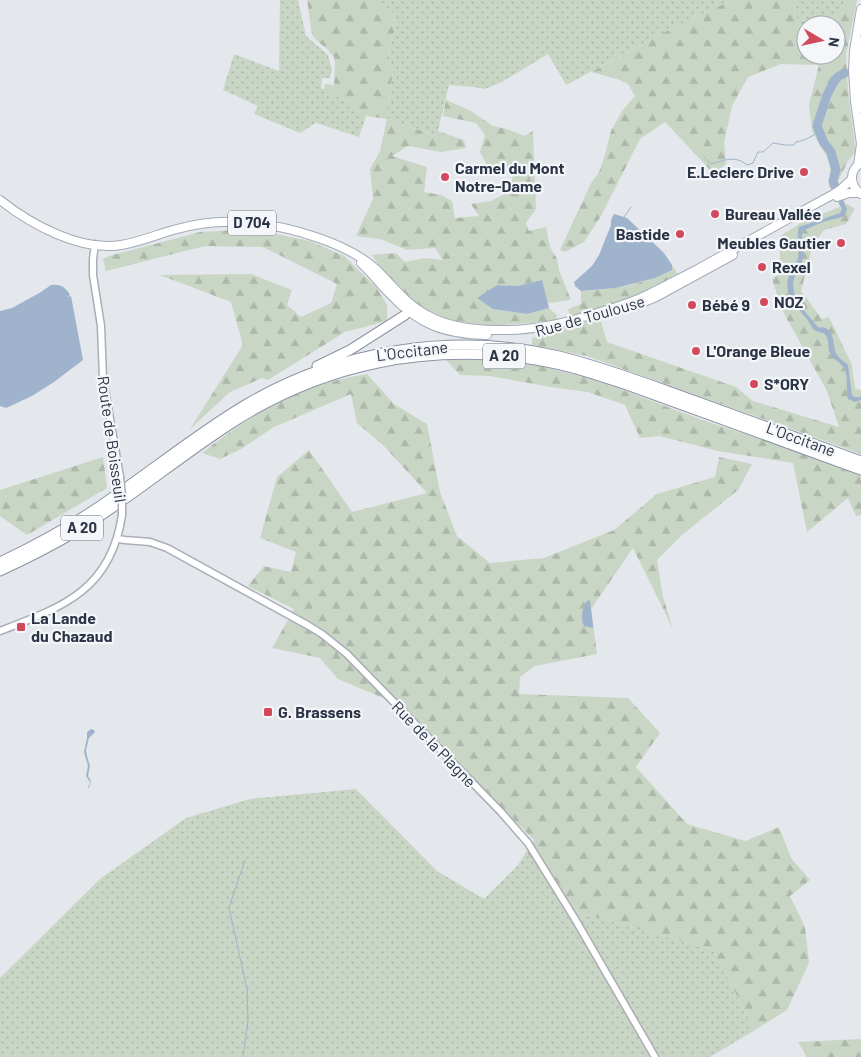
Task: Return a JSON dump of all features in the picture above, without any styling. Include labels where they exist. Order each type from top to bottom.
[{"type":"highway","points":[[395,320],[396,308]]},
{"type":"highway","points":[[287,383],[303,372],[350,350],[410,312]]},
{"type":"highway","name":"L'Occitane","points":[[0,562],[38,544],[69,526],[110,500],[245,405],[287,383],[338,364],[385,352],[428,346],[483,346],[520,349],[558,356],[623,375],[861,461]]},
{"type":"highway","name":"L'Occitane","points":[[0,571],[47,548],[77,530],[203,442],[256,408],[327,376],[366,365],[406,358],[453,354],[487,354],[537,360],[558,365],[626,385],[861,470]]},
{"type":"main road","name":"Rue de Toulouse","points":[[860,194],[852,184],[852,178],[853,171],[859,164],[861,144],[853,70],[854,51],[861,10]]},
{"type":"main road","points":[[861,41],[858,72],[861,108]]},
{"type":"main road","name":"Rue de Toulouse","points":[[475,332],[540,328],[570,322],[638,299],[661,289],[832,195],[852,178]]},
{"type":"main road","name":"Rue de Toulouse","points":[[349,251],[410,312],[475,332],[511,335],[543,331],[643,303],[836,198],[844,194],[860,194]]},
{"type":"main road","name":"D 704","points":[[0,200],[29,220],[53,232],[72,239],[95,244],[123,245],[189,226],[235,222],[276,226],[322,239],[349,251]]},
{"type":"main road","name":"Rue de Toulouse","points":[[349,251],[373,267],[401,296],[410,312]]},
{"type":"main road","points":[[390,294],[396,308]]},
{"type":"street","name":"Route de Boisseuil","points":[[0,631],[58,607],[84,590],[104,568],[118,539],[122,515],[122,496],[105,392],[100,326],[93,275],[95,244]]},
{"type":"street","name":"Rue de la Plagne","points":[[118,539],[150,542],[167,548],[309,626],[347,654],[500,811],[528,843],[575,919],[655,1057]]},
{"type":"green space","points":[[280,0],[298,0],[306,36],[328,55],[332,70],[330,78],[322,78],[321,88],[348,102],[366,116],[359,137],[316,123],[300,133],[254,114],[258,106],[223,90],[234,54],[279,71]]},
{"type":"green space","points":[[307,0],[378,0],[394,14],[395,28],[388,54],[393,70],[387,118],[436,135],[438,131],[464,140],[466,148],[441,152],[408,146],[392,156],[427,167],[424,192],[441,195],[452,201],[455,218],[479,216],[471,204],[491,201],[510,191],[514,170],[487,165],[480,152],[485,135],[476,123],[443,116],[446,100],[471,111],[493,126],[525,136],[533,131],[536,209],[526,223],[529,231],[546,227],[550,247],[557,259],[559,270],[571,300],[548,303],[541,280],[517,286],[497,285],[493,309],[527,314],[549,308],[557,315],[556,321],[487,326],[454,322],[430,314],[384,273],[372,255],[396,253],[405,262],[425,258],[443,260],[435,248],[407,250],[380,239],[356,236],[373,199],[370,169],[380,151],[387,119],[366,116],[348,102],[324,90],[325,84],[334,85],[334,57],[312,35]]},
{"type":"green space","points":[[378,0],[732,0],[667,31],[566,85],[548,54],[500,83],[485,89],[449,85],[437,135],[387,118],[393,70],[388,54],[395,28],[394,14]]},
{"type":"green space","points":[[732,0],[792,0],[796,15],[796,64],[781,64],[748,77],[732,106],[724,143],[726,164],[714,174],[665,122],[640,139],[601,216],[584,242],[565,252],[560,250],[591,183],[599,172],[611,131],[622,111],[635,96],[628,84],[591,72],[667,31]]},
{"type":"green space","points":[[792,0],[845,0],[842,12],[838,15],[796,15]]},
{"type":"green space","points":[[845,0],[857,0],[846,55],[846,15],[838,15],[842,12]]},
{"type":"green space","points":[[846,55],[848,92],[856,152],[848,161],[837,183],[829,188],[830,168],[827,157],[812,131],[809,105],[819,65],[846,65]]},
{"type":"green space","points":[[847,204],[855,209],[846,224],[824,230],[813,245],[801,291],[822,319],[829,317],[852,365],[855,389],[861,390],[861,454],[587,356],[532,345],[532,338],[600,318],[607,342],[736,387],[753,401],[839,427],[827,391],[782,310],[772,279],[780,273],[780,236],[804,221]]},
{"type":"green space","points":[[236,230],[266,232],[310,241],[344,256],[376,287],[387,305],[387,321],[345,332],[268,380],[262,378],[230,392],[190,429],[243,345],[231,302],[160,275],[251,274],[292,290],[287,305],[301,317],[331,303],[337,284],[263,247],[205,246],[106,271],[103,259],[200,232]]},
{"type":"green space","points":[[672,265],[679,276],[637,297],[601,310],[570,316],[568,309],[581,304],[581,291],[610,289],[636,284],[672,270]]},
{"type":"green space","points":[[445,359],[486,360],[540,366],[591,379],[861,476],[861,515],[856,516],[848,498],[807,532],[793,463],[718,451],[659,436],[640,438],[625,405],[588,392],[490,376],[460,375]]},
{"type":"green space","points":[[367,374],[394,404],[427,424],[440,492],[457,536],[490,563],[544,558],[614,530],[657,494],[715,477],[719,457],[752,464],[738,490],[683,534],[657,560],[663,597],[673,629],[633,548],[591,609],[597,654],[535,666],[520,677],[519,694],[628,698],[660,733],[636,767],[687,824],[745,841],[779,827],[791,858],[810,880],[790,896],[805,927],[809,963],[787,1010],[755,1030],[713,950],[578,912],[526,852],[534,840],[398,704],[338,679],[320,658],[272,648],[294,609],[248,586],[264,566],[291,572],[296,552],[260,538],[277,477],[309,450],[352,512],[427,493],[383,445],[357,423],[351,394],[274,427],[241,449],[220,459],[202,453],[251,418],[290,396],[335,380]]},
{"type":"green space","points":[[103,457],[107,488],[27,535],[0,516],[0,490]]},
{"type":"green space","points":[[356,789],[437,871],[484,899],[518,865],[526,852],[578,912],[713,950],[755,1030],[710,1057],[0,1057],[0,978],[100,879],[186,818],[250,799]]},
{"type":"green space","points":[[861,1039],[861,1057],[807,1057],[798,1042]]},
{"type":"water","points":[[843,199],[847,209],[845,215],[802,231],[803,258],[793,283],[796,297],[804,310],[818,327],[825,328],[831,332],[836,353],[848,365],[852,395],[861,397],[861,400],[855,402],[848,399],[845,372],[842,366],[830,354],[825,334],[813,329],[792,301],[787,285],[789,276],[798,258],[799,227],[840,213],[842,209],[838,202]]},
{"type":"water","points":[[614,214],[627,218],[664,253],[672,265],[672,270],[655,278],[616,288],[581,291],[575,286],[574,282],[592,266],[599,255]]},
{"type":"water","points":[[542,280],[549,308],[527,314],[493,309],[477,298],[497,285],[517,286]]},
{"type":"water","points":[[51,285],[62,287],[70,295],[67,297],[71,296],[83,360],[32,396],[6,408],[0,406],[0,311],[12,308]]},
{"type":"water","points":[[590,600],[593,628],[584,626],[582,619],[584,607],[587,601]]},
{"type":"water","points":[[91,729],[95,732],[89,738],[86,750],[90,766],[88,776],[91,781],[88,788],[90,782],[86,776],[88,766],[84,752],[87,732]]},
{"type":"waterway","points":[[836,189],[833,181],[836,170],[831,152],[824,143],[817,126],[827,95],[835,80],[845,73]]},
{"type":"waterway","points":[[704,157],[711,164],[734,159],[747,165],[753,163],[758,152],[763,152],[773,143],[794,145],[796,142],[820,132]]},
{"type":"waterway","points":[[624,217],[631,207]]},
{"type":"waterway","points":[[243,1057],[248,1021],[247,989],[229,908],[245,860]]},
{"type":"place","name":"E.Leclerc Drive","points":[[804,172]]},
{"type":"place","name":"Carmel du Mont Notre-Dame","points":[[445,177]]},
{"type":"place","name":"Bureau Vallée","points":[[715,214]]},
{"type":"place","name":"Bastide","points":[[680,234]]},
{"type":"place","name":"Meubles Gautier","points":[[841,243]]},
{"type":"place","name":"Rexel","points":[[762,267]]},
{"type":"place","name":"NOZ","points":[[764,302]]},
{"type":"place","name":"Bébé 9","points":[[692,305]]},
{"type":"place","name":"L'Orange Bleue","points":[[696,351]]},
{"type":"place","name":"S*ORY","points":[[754,384]]},
{"type":"place","name":"La Lande du Chazaud","points":[[21,627]]},
{"type":"place","name":"G. Brassens","points":[[268,712]]}]
